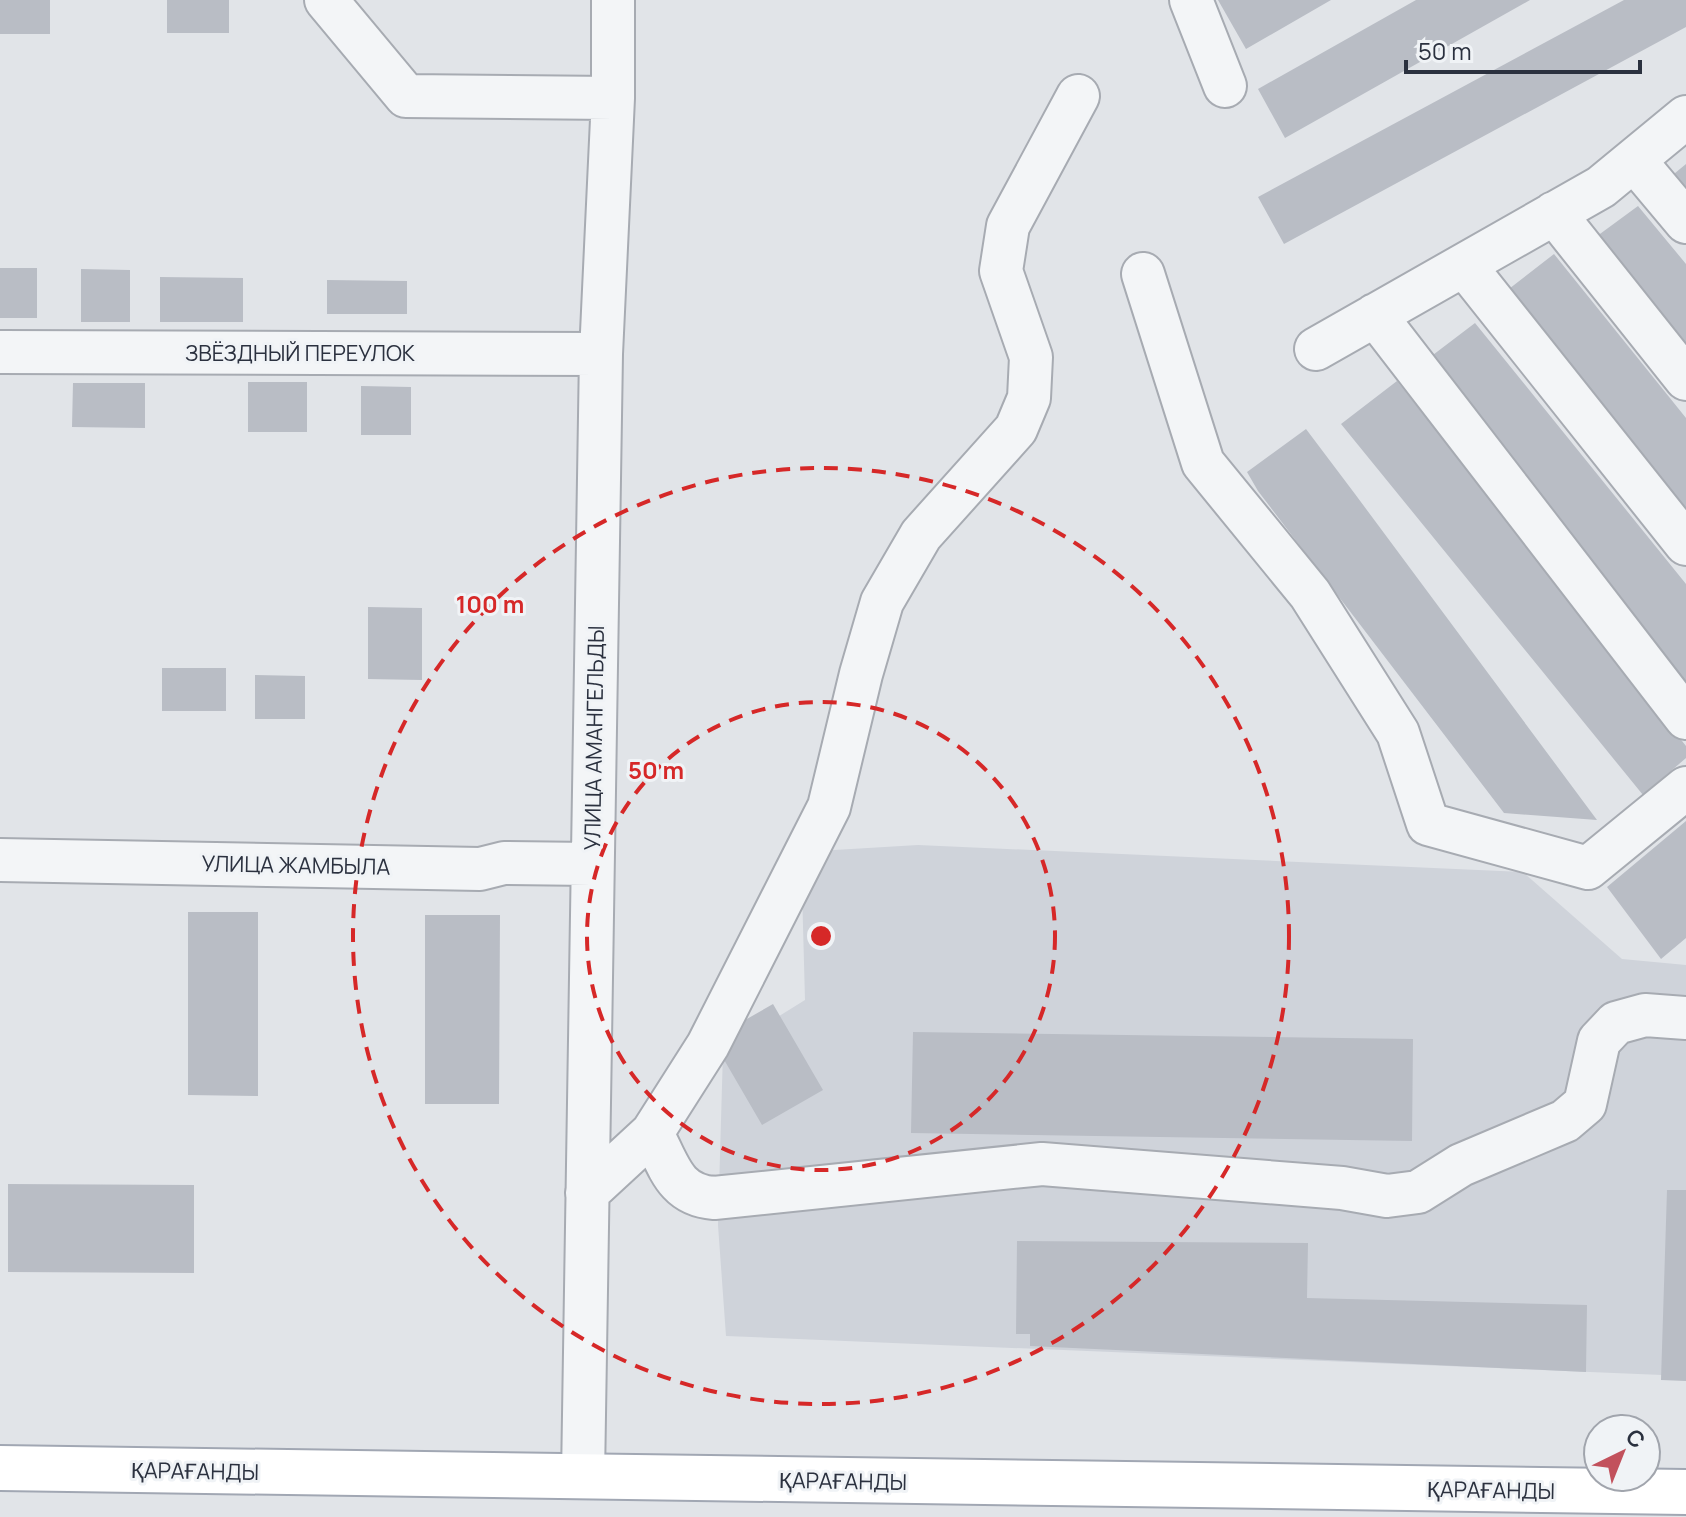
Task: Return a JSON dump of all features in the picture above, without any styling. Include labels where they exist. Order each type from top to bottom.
[{"type":"main road","name":"ҚАРАҒАНДЫ","points":[[0,1468],[1686,1492]]},
{"type":"street","points":[[326,0],[406,96],[613,98]]},
{"type":"street","name":"УЛИЦА АМАНГЕЛЬДЫ","points":[[583,1477],[601,354],[613,98],[613,0]]},
{"type":"street","points":[[1191,0],[1225,86]]},
{"type":"street","points":[[587,1193],[652,1133],[708,1045],[829,807],[882,602],[921,535],[1016,429],[1029,398],[1031,357],[1001,271],[1008,226],[1078,96]]},
{"type":"street","points":[[1316,349],[1601,187],[1686,117]]},
{"type":"street","points":[[1634,160],[1686,222]]},
{"type":"street","points":[[1554,213],[1686,379]]},
{"type":"street","points":[[1464,265],[1686,544]]},
{"type":"street","points":[[1143,274],[1203,463],[1310,594],[1398,733],[1428,824],[1588,868],[1686,788]]},
{"type":"street","points":[[1375,315],[1686,718]]},
{"type":"street","name":"ЗВЁЗДНЫЙ ПЕРЕУЛОК","points":[[0,352],[601,354]]},
{"type":"street","name":"УЛИЦА ЖАМБЫЛА","points":[[0,860],[480,869],[504,863],[591,864]]},
{"type":"street","points":[[652,1133],[678,1184],[693,1196],[714,1198],[1042,1164],[1342,1188],[1387,1196],[1418,1192],[1461,1165],[1565,1121],[1585,1104],[1599,1041],[1616,1023],[1645,1015],[1686,1018]]},
{"type":"shaded area","points":[[918,845],[1523,872],[1622,959],[1686,965],[1686,1376],[726,1336],[718,1225],[723,1051],[805,1000],[801,852]]},
{"type":"building","points":[[0,0],[50,0],[50,34],[0,34]]},
{"type":"building","points":[[167,0],[229,0],[229,33],[167,33]]},
{"type":"building","points":[[1218,0],[1331,0],[1246,49]]},
{"type":"building","points":[[1416,0],[1530,0],[1285,138],[1258,89]]},
{"type":"building","points":[[1624,0],[1686,0],[1686,27],[1284,244],[1258,197]]},
{"type":"building","points":[[1686,164],[1686,198],[1669,178]]},
{"type":"building","points":[[1638,206],[1686,264],[1686,359],[1589,242]]},
{"type":"building","points":[[1554,254],[1686,418],[1686,516],[1505,292]]},
{"type":"building","points":[[0,268],[37,268],[37,318],[0,318]]},
{"type":"building","points":[[81,269],[130,270],[130,322],[81,322]]},
{"type":"building","points":[[160,277],[243,278],[243,322],[160,322]]},
{"type":"building","points":[[327,280],[407,281],[407,314],[327,314]]},
{"type":"building","points":[[1475,323],[1686,584],[1686,684],[1425,361]]},
{"type":"building","points":[[1397,381],[1686,746],[1686,758],[1643,795],[1341,424]]},
{"type":"building","points":[[248,382],[307,382],[307,432],[248,432]]},
{"type":"building","points":[[73,383],[145,383],[145,428],[72,427]]},
{"type":"building","points":[[361,386],[411,387],[411,435],[361,435]]},
{"type":"building","points":[[1306,429],[1597,820],[1504,813],[1258,491],[1247,472]]},
{"type":"building","points":[[368,607],[422,608],[422,680],[368,679]]},
{"type":"building","points":[[162,668],[226,668],[226,711],[162,711]]},
{"type":"building","points":[[255,675],[305,676],[305,719],[255,719]]},
{"type":"building","points":[[1686,821],[1686,938],[1661,959],[1607,887]]},
{"type":"building","points":[[188,912],[258,912],[258,1096],[188,1095]]},
{"type":"building","points":[[425,915],[500,915],[499,1104],[425,1104]]},
{"type":"building","points":[[773,1004],[823,1090],[762,1125],[712,1039]]},
{"type":"building","points":[[913,1032],[1413,1039],[1412,1141],[911,1133]]},
{"type":"building","points":[[8,1184],[194,1185],[194,1273],[8,1272]]},
{"type":"building","points":[[1667,1190],[1686,1190],[1686,1381],[1661,1380]]},
{"type":"building","points":[[1017,1241],[1308,1243],[1307,1298],[1587,1305],[1586,1372],[1030,1346],[1030,1334],[1016,1334]]}]
